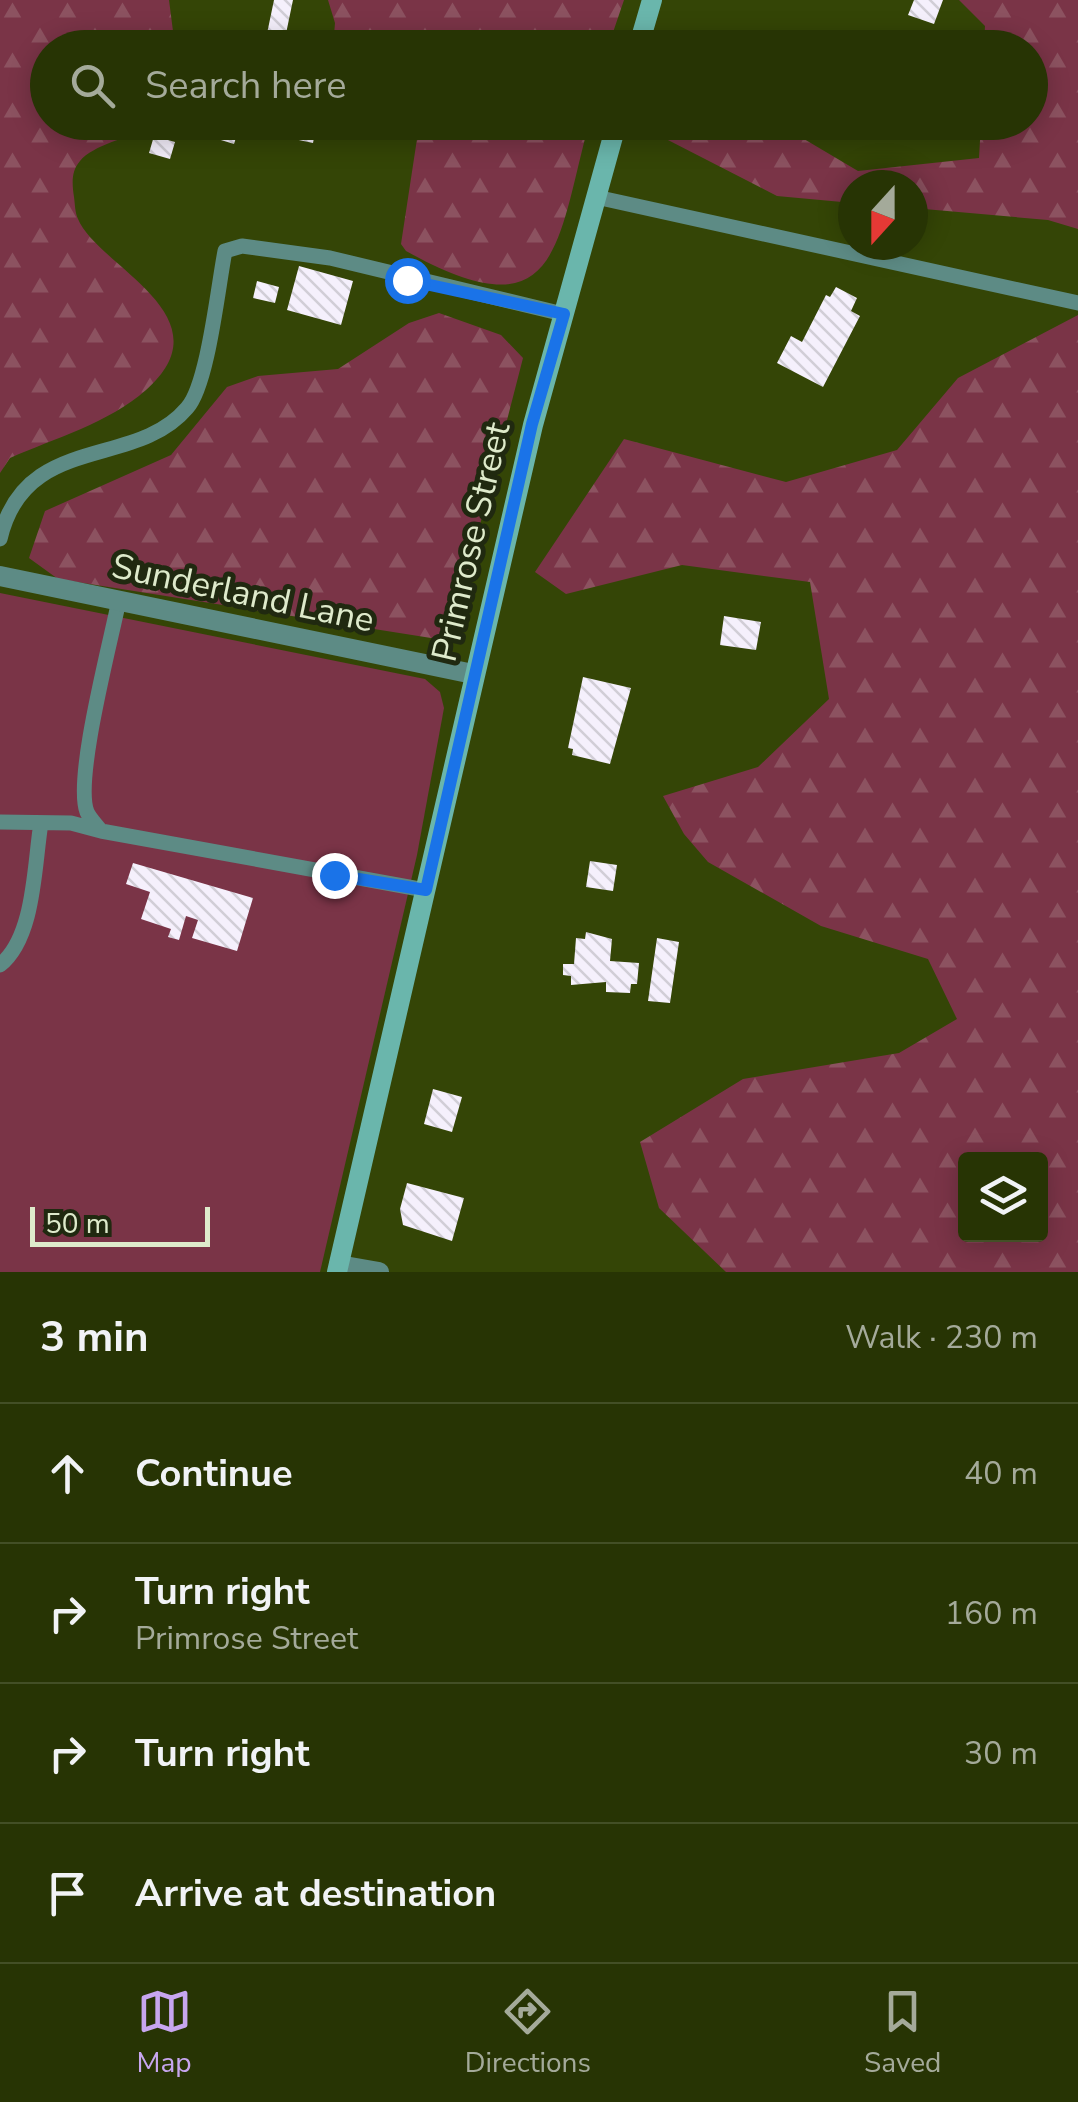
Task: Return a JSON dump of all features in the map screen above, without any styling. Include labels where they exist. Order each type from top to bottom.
[{"type":"main road","points":[[643,30],[652,0]]},
{"type":"main road","name":"Primrose Street","points":[[338,1268],[473,674],[612,140]]},
{"type":"street","name":"Sunderland Lane","points":[[0,576],[473,674]]},
{"type":"street","points":[[338,1268],[379,1272]]},
{"type":"lane","points":[[596,198],[1078,303]]},
{"type":"lane","points":[[0,539],[5,519],[20,493],[44,474],[69,460],[167,427],[190,406],[200,385],[225,251],[242,246],[330,258],[564,314]]},
{"type":"lane","points":[[102,831],[87,814],[90,744],[118,600]]},
{"type":"lane","points":[[0,822],[71,823],[426,890]]},
{"type":"lane","points":[[0,965],[12,956],[22,931],[41,823]]},
{"type":"green space","points":[[0,0],[169,0],[173,30],[30,30],[30,140],[118,140],[86,155],[75,169],[77,217],[90,237],[151,294],[166,316],[173,339],[168,363],[131,402],[99,421],[10,458],[0,473]]},
{"type":"green space","points":[[328,0],[624,0],[614,30],[334,30]]},
{"type":"green space","points":[[959,0],[1078,0],[1078,229],[1048,220],[928,209],[928,170],[867,170],[979,158],[980,140],[1048,140],[1048,30],[985,30]]},
{"type":"green space","points":[[417,140],[585,140],[557,240],[542,265],[522,281],[494,284],[456,275],[406,251],[401,244]]},
{"type":"green space","points":[[668,140],[806,140],[856,170],[838,170],[838,202],[777,196]]},
{"type":"green space","points":[[439,313],[501,335],[523,358],[450,641],[58,579],[29,558],[45,511],[171,455],[227,387],[258,376],[338,369],[409,323]]},
{"type":"green space","points":[[1078,315],[1078,1272],[726,1272],[659,1208],[640,1142],[743,1079],[899,1053],[957,1019],[928,959],[821,926],[708,862],[684,834],[663,796],[758,767],[829,699],[810,582],[682,565],[566,594],[535,572],[624,439],[786,482],[897,450],[958,378]]},
{"type":"green space","points":[[0,593],[425,679],[440,692],[444,708],[417,855],[320,1272],[0,1272]]},
{"type":"building","points":[[274,0],[293,0],[287,30],[268,30]]},
{"type":"building","points":[[914,0],[943,0],[934,24],[908,15]]},
{"type":"building","points":[[153,140],[175,142],[170,159],[149,153]]},
{"type":"building","points":[[299,266],[353,281],[341,325],[287,310]]},
{"type":"building","points":[[257,281],[279,287],[275,303],[253,298]]},
{"type":"building","points":[[836,287],[857,298],[851,311],[860,316],[823,387],[777,363],[791,336],[802,342],[826,295],[830,297]]},
{"type":"building","points":[[724,616],[761,622],[756,650],[720,645]]},
{"type":"building","points":[[583,677],[631,688],[610,764],[572,755],[573,749],[568,748]]},
{"type":"building","points":[[590,861],[617,865],[613,891],[586,887]]},
{"type":"building","points":[[133,863],[253,898],[237,951],[192,938],[198,920],[186,916],[179,940],[168,937],[171,929],[141,919],[150,892],[126,884]]},
{"type":"building","points":[[586,932],[612,939],[610,961],[639,963],[637,984],[631,984],[630,993],[606,992],[606,982],[571,985],[571,976],[563,975],[563,964],[574,964],[576,938],[585,939]]},
{"type":"building","points":[[657,938],[679,942],[670,1003],[648,1001]]},
{"type":"building","points":[[433,1089],[462,1097],[452,1132],[424,1124]]},
{"type":"building","points":[[407,1183],[464,1198],[452,1241],[403,1225],[400,1209]]},
{"type":"route","points":[[334,875],[426,890],[532,424],[564,314],[407,280]]}]
